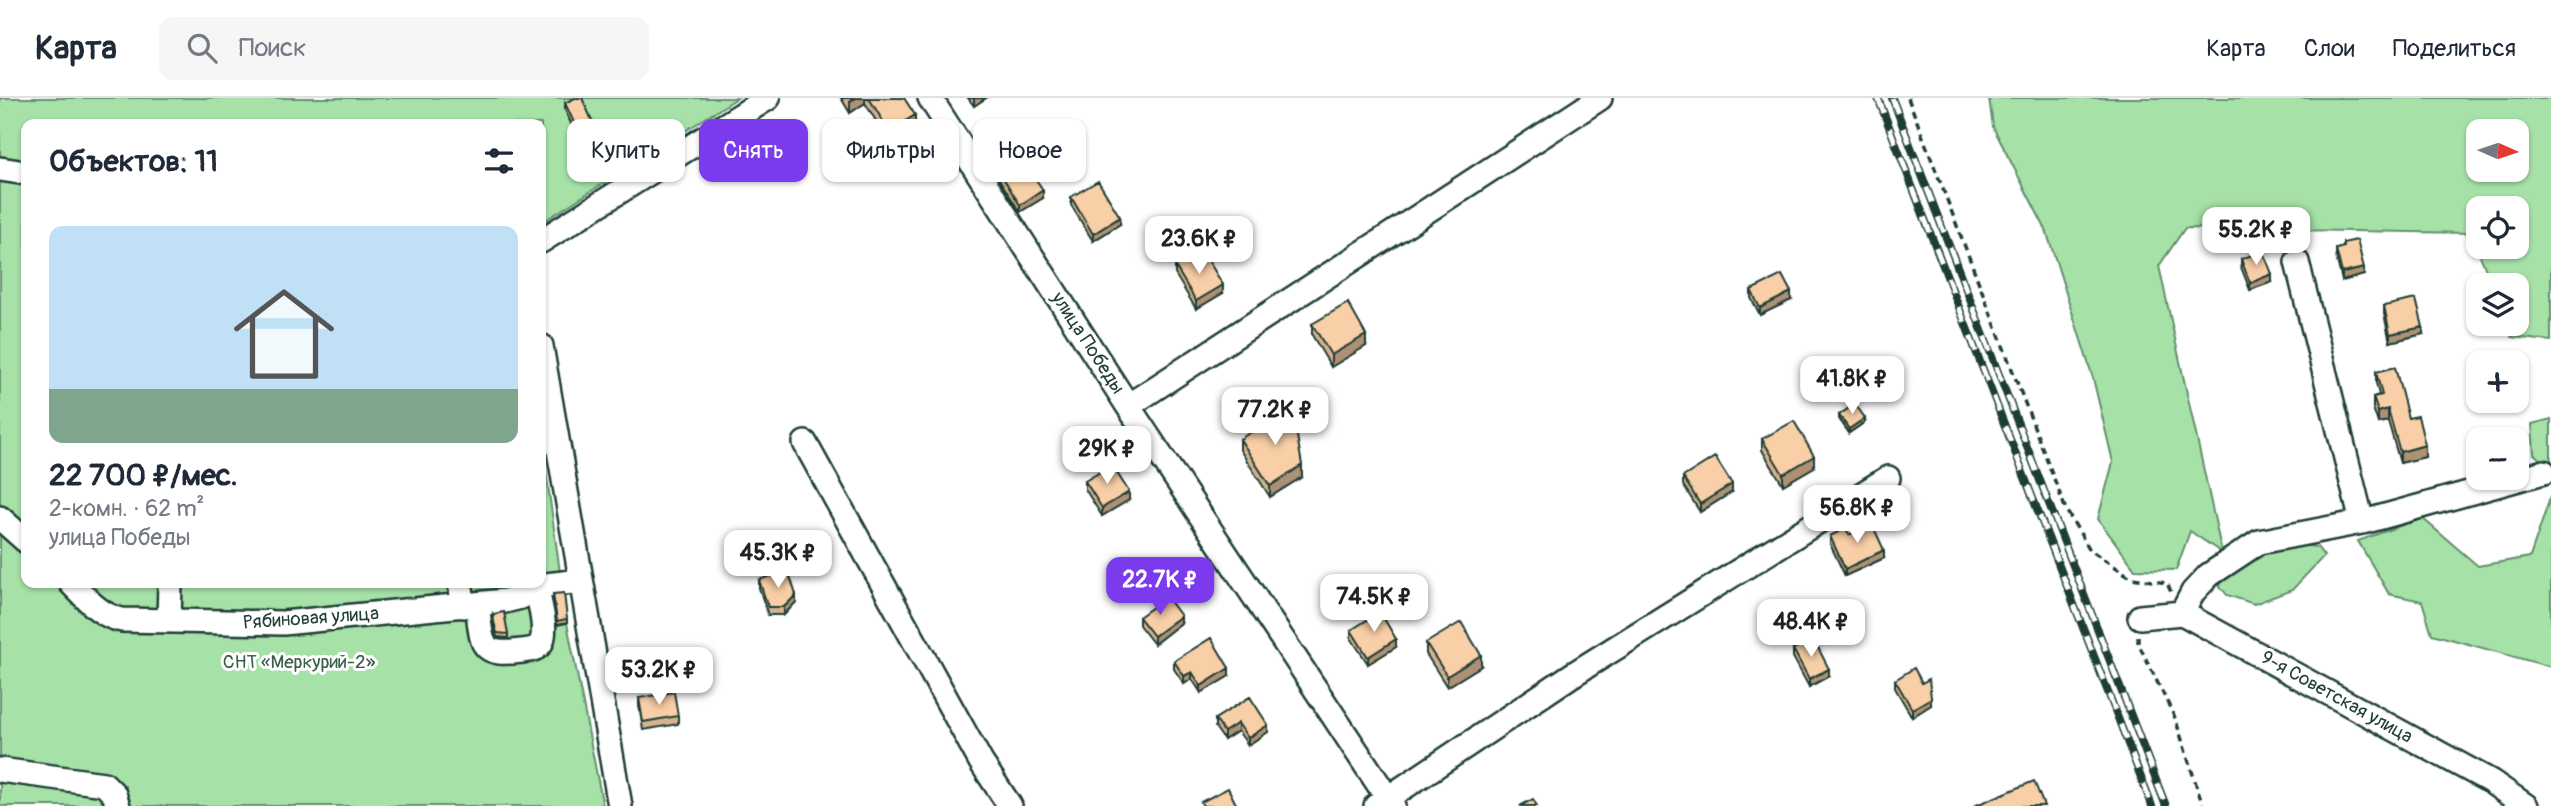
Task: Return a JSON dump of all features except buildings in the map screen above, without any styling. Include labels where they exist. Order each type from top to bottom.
[{"type":"street","points":[[546,238],[768,98]]},
{"type":"street","name":"улица Победы","points":[[930,98],[1386,803]]},
{"type":"street","points":[[1128,406],[1600,98]]},
{"type":"street","points":[[0,169],[21,172]]},
{"type":"street","points":[[2297,262],[2362,522]]},
{"type":"street","points":[[546,385],[571,582],[620,806]]},
{"type":"street","points":[[805,443],[981,762],[1010,806]]},
{"type":"street","points":[[2140,617],[2182,613],[2193,592],[2208,575],[2259,541],[2362,522],[2544,472]]},
{"type":"street","points":[[1386,803],[1572,675],[1888,478]]},
{"type":"street","points":[[0,518],[21,537]]},
{"type":"street","name":"Рябиновая улица","points":[[546,587],[571,582]]},
{"type":"street","name":"Рябиновая улица","points":[[76,588],[99,611],[122,621],[283,623],[470,605],[521,597],[542,588]]},
{"type":"street","points":[[169,621],[170,588]]},
{"type":"street","points":[[462,588],[485,646],[490,652],[501,654],[534,650],[541,643],[543,630],[537,589]]},
{"type":"street","name":"9-я Советская улица","points":[[2182,613],[2490,781],[2526,806]]},
{"type":"street","points":[[0,769],[104,784],[114,794],[118,806]]},
{"type":"street","points":[[2490,781],[2494,806]]},
{"type":"path","points":[[1908,98],[2066,510],[2090,550],[2132,578],[2166,583],[2182,613]]},
{"type":"path","points":[[2140,617],[2138,643],[2175,718],[2203,806]]},
{"type":"green space","name":"СНТ «Меркурий-2»","points":[[0,98],[737,98],[704,119],[699,119],[699,122],[685,131],[685,119],[567,119],[567,182],[605,182],[546,220],[546,119],[21,119],[21,588],[546,588],[546,471],[567,623],[603,806],[0,806]]},
{"type":"green space","points":[[1989,98],[2551,98],[2551,341],[2512,336],[2529,336],[2529,273],[2487,273],[2482,259],[2529,259],[2529,196],[2466,196],[2466,233],[2185,228],[2159,266],[2222,553],[2190,531],[2176,570],[2135,569],[2098,519],[2113,462],[2093,378],[2046,230],[1993,127]]},
{"type":"green space","points":[[2551,419],[2551,469],[2534,454],[2532,424]]},
{"type":"green space","points":[[2551,495],[2551,667],[2432,634],[2422,601],[2389,594],[2358,541],[2422,518],[2478,566],[2530,557]]},
{"type":"green space","points":[[2297,545],[2317,547],[2324,556],[2292,590],[2254,604],[2227,595],[2219,585],[2257,552]]},
{"type":"railway","points":[[1878,98],[2152,806]]},
{"type":"railway","points":[[1892,98],[2166,806]]}]
